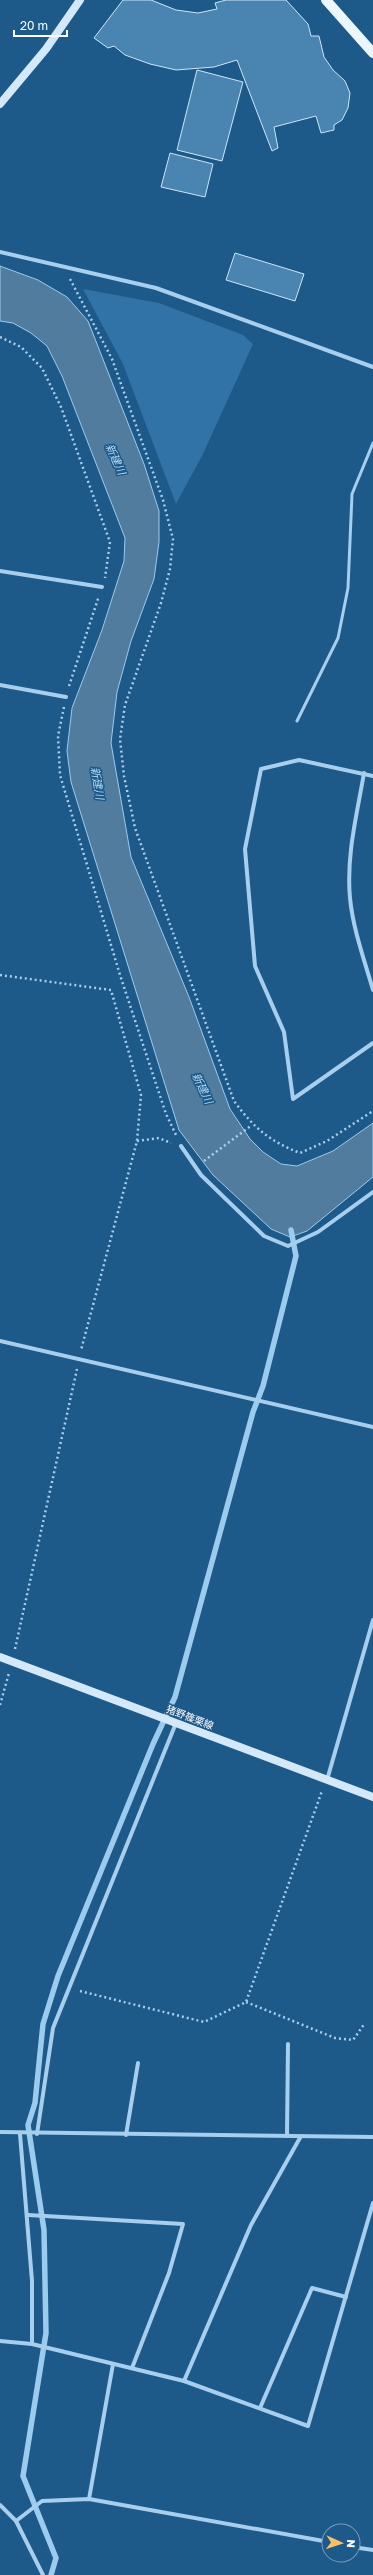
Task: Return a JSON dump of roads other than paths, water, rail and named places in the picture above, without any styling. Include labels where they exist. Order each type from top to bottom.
[{"type":"main road","points":[[0,104],[46,49],[80,0]]},
{"type":"main road","points":[[326,0],[373,53]]},
{"type":"main road","name":"猪野篠栗線","points":[[0,1657],[373,1796]]},
{"type":"street","points":[[0,252],[156,288],[373,367]]},
{"type":"street","points":[[0,571],[102,587]]},
{"type":"street","points":[[0,685],[66,697]]},
{"type":"street","points":[[373,776],[299,760],[260,769],[245,849],[255,966],[284,1032],[293,1099],[373,1043]]},
{"type":"street","points":[[364,773],[351,848],[350,897],[357,938],[373,990]]},
{"type":"street","points":[[181,1146],[196,1168],[264,1236],[288,1246],[318,1232],[373,1192]]},
{"type":"street","points":[[0,1341],[373,1427]]},
{"type":"street","points":[[327,1780],[373,1620]]},
{"type":"street","points":[[37,2134],[53,2028],[176,1723]]},
{"type":"street","points":[[287,2136],[288,2044]]},
{"type":"street","points":[[126,2135],[138,2063]]},
{"type":"street","points":[[0,2132],[20,2134],[373,2137]]},
{"type":"street","points":[[20,2134],[28,2215],[32,2282],[32,2344]]},
{"type":"street","points":[[184,2381],[251,2225],[301,2136]]},
{"type":"street","points":[[0,2341],[32,2344],[184,2381],[308,2426],[373,2203]]},
{"type":"street","points":[[28,2215],[183,2224],[169,2273],[132,2368]]},
{"type":"street","points":[[260,2408],[312,2288],[346,2297]]},
{"type":"street","points":[[89,2499],[113,2364]]},
{"type":"street","points":[[16,2521],[42,2501],[89,2499],[321,2541]]},
{"type":"street","points":[[0,2505],[16,2521],[43,2575]]},
{"type":"street","points":[[361,2548],[373,2550]]},
{"type":"lane","points":[[297,721],[338,638],[348,588],[352,494],[373,443]]},
{"type":"water","name":"新建川","points":[[0,266],[38,280],[67,297],[88,321],[144,464],[159,511],[159,542],[154,579],[131,641],[117,692],[111,743],[131,857],[189,997],[230,1109],[250,1139],[263,1152],[281,1164],[297,1166],[333,1151],[373,1123],[373,1177],[307,1231],[290,1237],[271,1229],[213,1175],[179,1130],[71,782],[67,751],[72,708],[102,630],[124,561],[125,538],[62,376],[47,346],[31,333],[13,323],[0,321]]},
{"type":"waterway","points":[[51,2575],[56,2558],[23,2476],[46,2333],[44,2230],[28,2125],[35,2103],[43,2024],[58,1976],[153,1744],[175,1697],[253,1412],[263,1386],[296,1256],[291,1230]]}]
